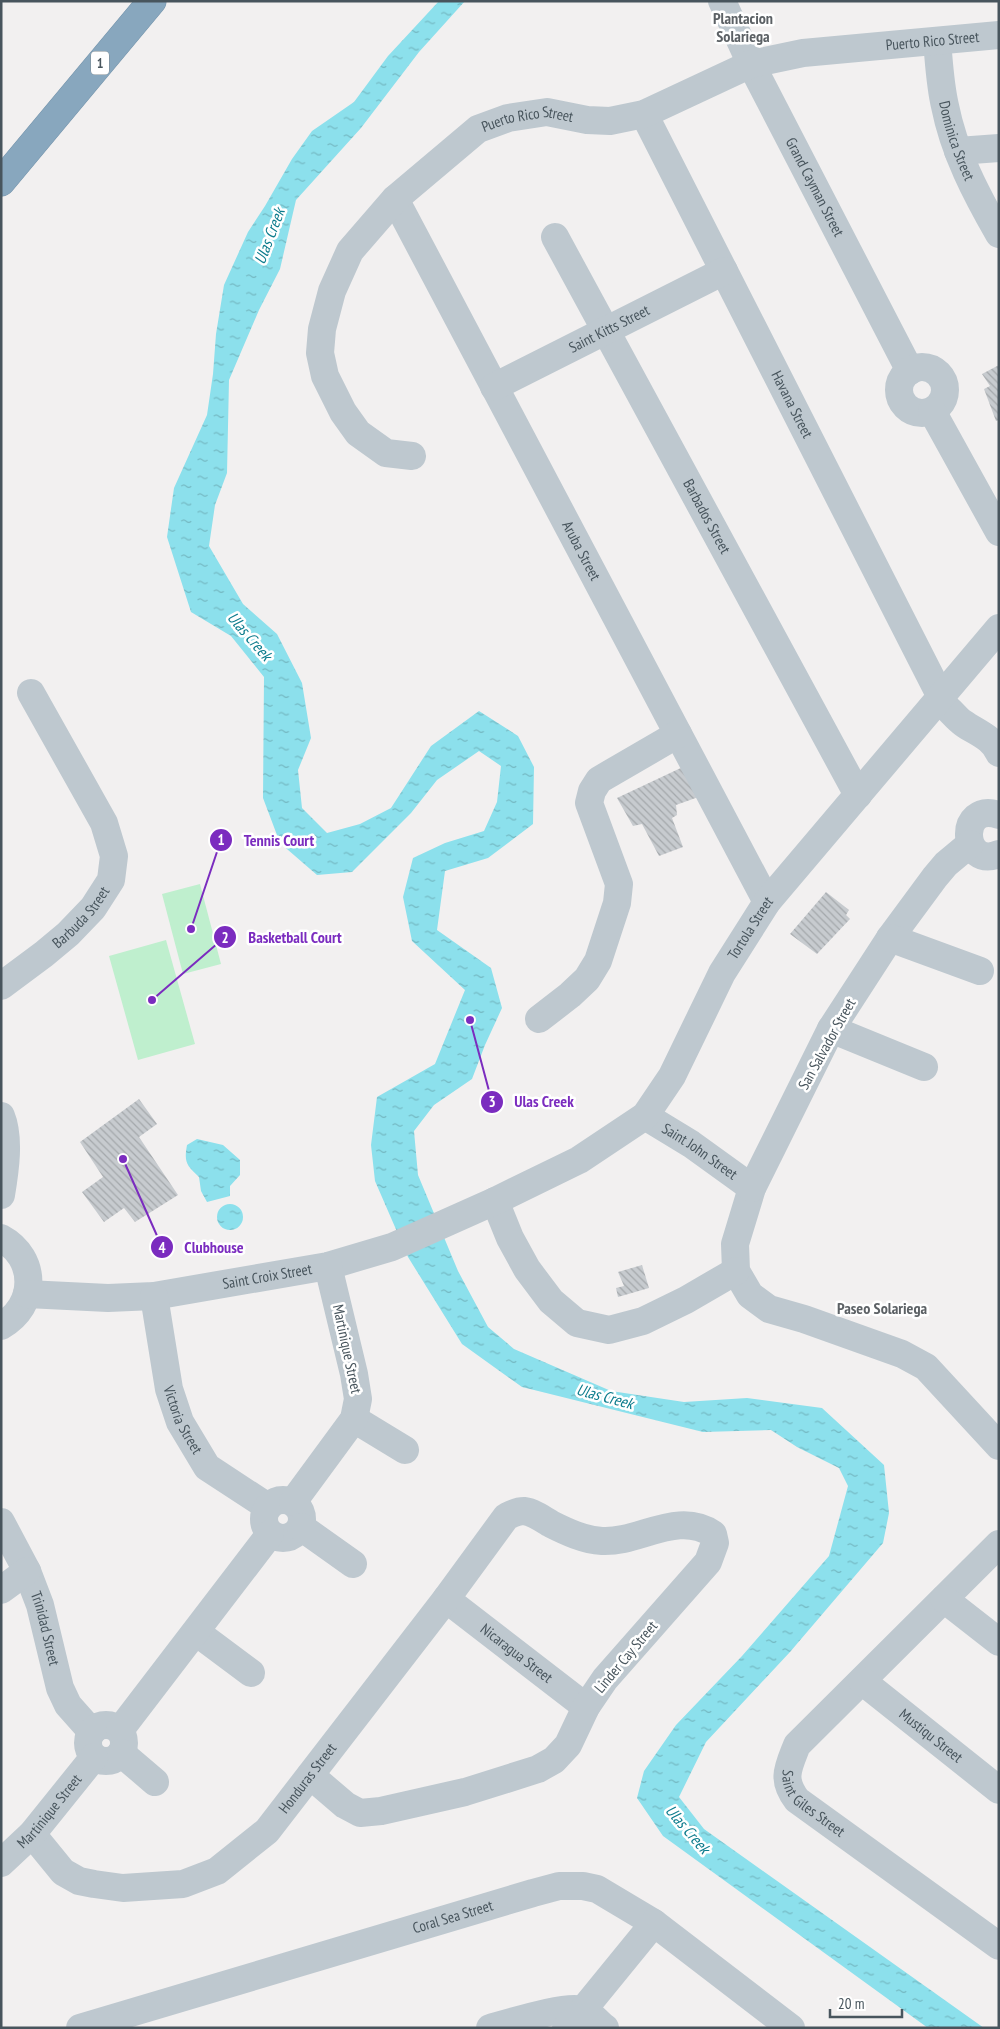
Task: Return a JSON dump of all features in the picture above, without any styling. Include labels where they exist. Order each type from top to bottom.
[{"type":"highway","name":"1","points":[[1,182],[152,1]]},
{"type":"street","name":"Grand Cayman Street","points":[[722,1],[751,64],[910,371],[904,376],[899,390],[904,404],[910,410],[917,413],[932,412],[999,532]]},
{"type":"street","name":"Puerto Rico Street","points":[[412,456],[386,453],[358,433],[343,412],[325,376],[320,353],[322,329],[332,291],[350,251],[395,200],[478,129],[508,118],[547,112],[587,120],[610,121],[644,114],[751,64],[803,53],[999,35]]},
{"type":"street","name":"Dominica Street","points":[[937,41],[944,106],[958,151],[977,196],[999,234]]},
{"type":"street","name":"Havana Street","points":[[644,114],[940,695]]},
{"type":"street","points":[[958,151],[999,148]]},
{"type":"street","name":"Aruba Street","points":[[395,200],[767,902]]},
{"type":"street","name":"Barbados Street","points":[[555,237],[858,795]]},
{"type":"street","name":"Saint Kitts Street","points":[[494,387],[724,271]]},
{"type":"street","name":"Tortola Street","points":[[495,1201],[579,1160],[645,1116],[672,1076],[722,972],[767,902],[940,695],[999,628]]},
{"type":"street","name":"Barbuda Street","points":[[1,986],[68,934],[93,908],[111,880],[114,856],[104,823],[31,693]]},
{"type":"street","points":[[940,695],[952,713],[963,723],[987,737],[996,746],[999,753]]},
{"type":"street","points":[[539,1019],[570,996],[587,979],[598,961],[617,903],[619,884],[588,803],[592,790],[599,780],[678,734]]},
{"type":"street","points":[[996,808],[977,817],[968,829],[970,844],[980,854],[987,856],[999,854]]},
{"type":"street","name":"San Salvador Street","points":[[970,844],[946,864],[890,938],[831,1029],[752,1188],[735,1244],[736,1271],[750,1295],[769,1309],[804,1319],[893,1351],[926,1367],[999,1446]]},
{"type":"street","points":[[890,938],[980,971]]},
{"type":"street","points":[[831,1029],[924,1067]]},
{"type":"street","points":[[1,1116],[4,1124],[5,1155],[1,1195]]},
{"type":"street","name":"Saint John Street","points":[[645,1116],[691,1144],[752,1188]]},
{"type":"street","points":[[495,1201],[510,1238],[527,1269],[551,1301],[577,1323],[609,1330],[643,1321],[686,1300],[736,1271]]},
{"type":"street","name":"Saint Croix Street","points":[[27,1294],[108,1298],[154,1296],[328,1266],[392,1247],[495,1201]]},
{"type":"street","points":[[1,1238],[9,1242],[19,1252],[26,1265],[29,1280],[27,1294],[21,1309],[11,1320],[1,1326]]},
{"type":"street","name":"Martinique Street","points":[[287,1512],[354,1419],[358,1399],[354,1374],[328,1266]]},
{"type":"street","name":"Victoria Street","points":[[154,1296],[169,1389],[180,1422],[207,1467],[287,1512],[353,1564]]},
{"type":"street","points":[[354,1419],[405,1450]]},
{"type":"street","name":"Linder Cay Street","points":[[310,1775],[344,1805],[360,1813],[381,1811],[465,1792],[538,1770],[554,1760],[568,1745],[586,1707],[605,1679],[708,1562],[715,1543],[713,1534],[699,1527],[688,1525],[674,1526],[615,1541],[585,1539],[562,1530],[525,1511],[516,1512]]},
{"type":"street","points":[[121,1742],[196,1632],[270,1534],[266,1529],[264,1521],[287,1512]]},
{"type":"street","name":"Honduras Street","points":[[32,1834],[63,1872],[79,1881],[124,1888],[183,1884],[217,1871],[266,1831],[446,1599],[500,1524],[516,1512]]},
{"type":"street","name":"Trinidad Street","points":[[1,1522],[27,1571],[40,1605],[60,1688],[68,1705],[93,1744]]},
{"type":"street","name":"Saint Giles Street","points":[[999,1544],[797,1745],[787,1772],[789,1789],[797,1800],[999,1946]]},
{"type":"street","points":[[1,1590],[27,1571]]},
{"type":"street","name":"Nicaragua Street","points":[[446,1599],[586,1707]]},
{"type":"street","points":[[944,1599],[999,1642]]},
{"type":"street","points":[[196,1632],[250,1673]]},
{"type":"street","name":"Mustiqu Street","points":[[862,1681],[999,1790]]},
{"type":"street","points":[[93,1744],[102,1725],[109,1725],[155,1782]]},
{"type":"street","name":"Martinique Street","points":[[1,1863],[32,1834],[93,1744]]},
{"type":"street","name":"Coral Sea Street","points":[[80,2028],[559,1886],[583,1886],[597,1889],[654,1923],[791,2028]]},
{"type":"street","points":[[574,2019],[654,1923]]},
{"type":"street","points":[[490,2028],[549,2013],[605,2028]]},
{"type":"green space","points":[[200,884],[221,964],[183,974],[162,894]]},
{"type":"green space","points":[[166,940],[195,1044],[138,1060],[109,956]]},
{"type":"water","points":[[439,1],[465,1],[419,52],[361,128],[296,200],[280,269],[259,310],[229,380],[227,473],[215,505],[209,546],[243,604],[277,634],[302,683],[311,738],[298,770],[302,808],[327,833],[360,824],[391,808],[431,746],[479,711],[518,736],[534,767],[533,824],[488,858],[445,871],[437,930],[491,968],[502,1008],[472,1079],[434,1105],[414,1131],[418,1175],[458,1271],[488,1327],[514,1349],[611,1391],[684,1402],[747,1398],[822,1408],[884,1465],[889,1513],[883,1543],[790,1652],[706,1742],[679,1797],[704,1829],[984,2028],[928,2028],[663,1836],[637,1798],[644,1771],[676,1725],[742,1656],[829,1556],[848,1486],[839,1468],[797,1447],[771,1430],[703,1432],[522,1387],[462,1344],[408,1257],[375,1181],[371,1145],[377,1097],[435,1064],[465,990],[412,941],[403,897],[413,858],[445,843],[484,831],[497,802],[501,766],[479,751],[437,780],[411,813],[352,872],[317,875],[280,843],[263,798],[264,677],[231,636],[191,612],[167,537],[174,488],[207,415],[216,334],[224,285],[248,232],[292,159],[312,131],[354,102],[388,56]]},
{"type":"water","points":[[197,1139],[223,1145],[240,1160],[240,1175],[230,1186],[230,1196],[207,1202],[201,1191],[199,1177],[191,1169],[186,1159],[187,1145]]},
{"type":"water","points":[[230,1204],[239,1208],[243,1217],[239,1226],[230,1230],[221,1226],[217,1217],[221,1208]]},
{"type":"building","points":[[999,365],[999,420],[996,421],[984,389],[990,386],[982,374]]},
{"type":"building","points":[[685,766],[704,795],[676,805],[677,815],[672,818],[683,847],[659,856],[642,824],[633,826],[617,798]]},
{"type":"building","points":[[826,892],[849,910],[846,915],[850,919],[817,954],[790,934]]},
{"type":"building","points":[[139,1099],[157,1124],[139,1137],[178,1195],[135,1222],[124,1208],[104,1222],[82,1192],[103,1177],[80,1142]]},
{"type":"building","points":[[642,1265],[649,1288],[618,1297],[616,1288],[624,1286],[618,1272]]},
{"type":"place","name":"Tennis Court","points":[[191,929]]},
{"type":"place","name":"Basketball Court","points":[[152,1000]]},
{"type":"place","name":"Ulas Creek","points":[[470,1020]]},
{"type":"place","name":"Clubhouse","points":[[123,1159]]},
{"type":"district","name":"Plantacion Solariega","points":[[743,27]]},
{"type":"district","name":"Paseo Solariega","points":[[882,1308]]}]
